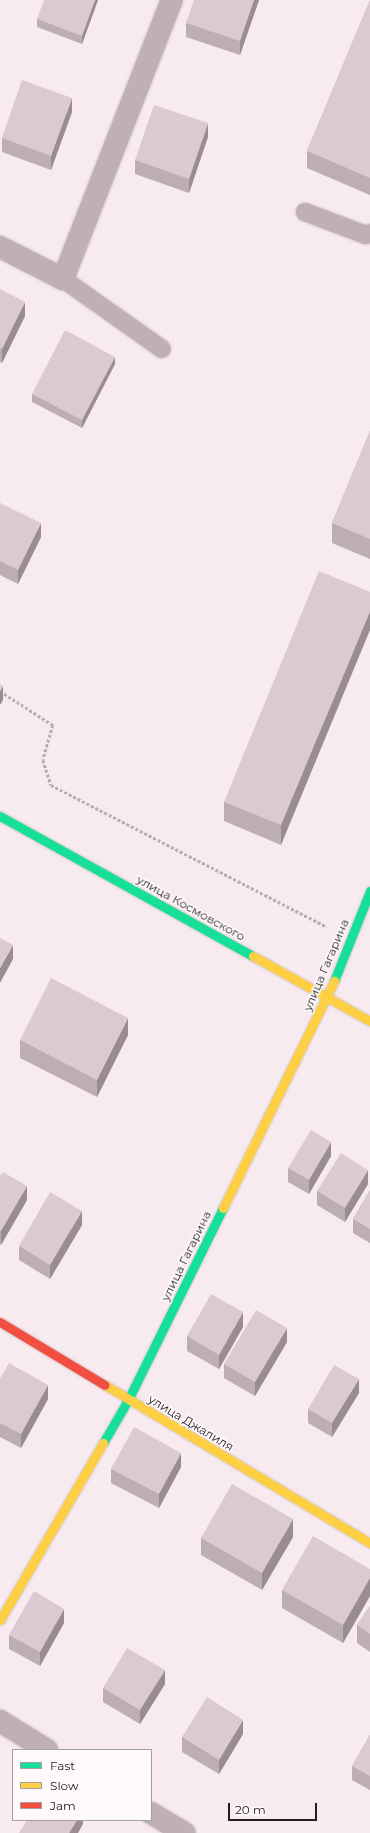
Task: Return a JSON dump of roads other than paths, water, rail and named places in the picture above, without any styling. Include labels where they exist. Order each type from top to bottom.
[{"type":"street","points":[[0,247],[63,279],[172,0]]},
{"type":"street","name":"улица Космовского","points":[[0,816],[370,1021]]},
{"type":"street","name":"улица Гагарина","points":[[0,1620],[128,1400],[328,997],[370,891]]},
{"type":"street","name":"улица Джалиля","points":[[0,1322],[128,1400],[370,1543]]},
{"type":"street","points":[[0,1722],[45,1749]]},
{"type":"street","points":[[152,1814],[184,1833]]},
{"type":"lane","points":[[305,212],[366,235],[370,233]]},
{"type":"lane","points":[[63,279],[162,349]]}]
